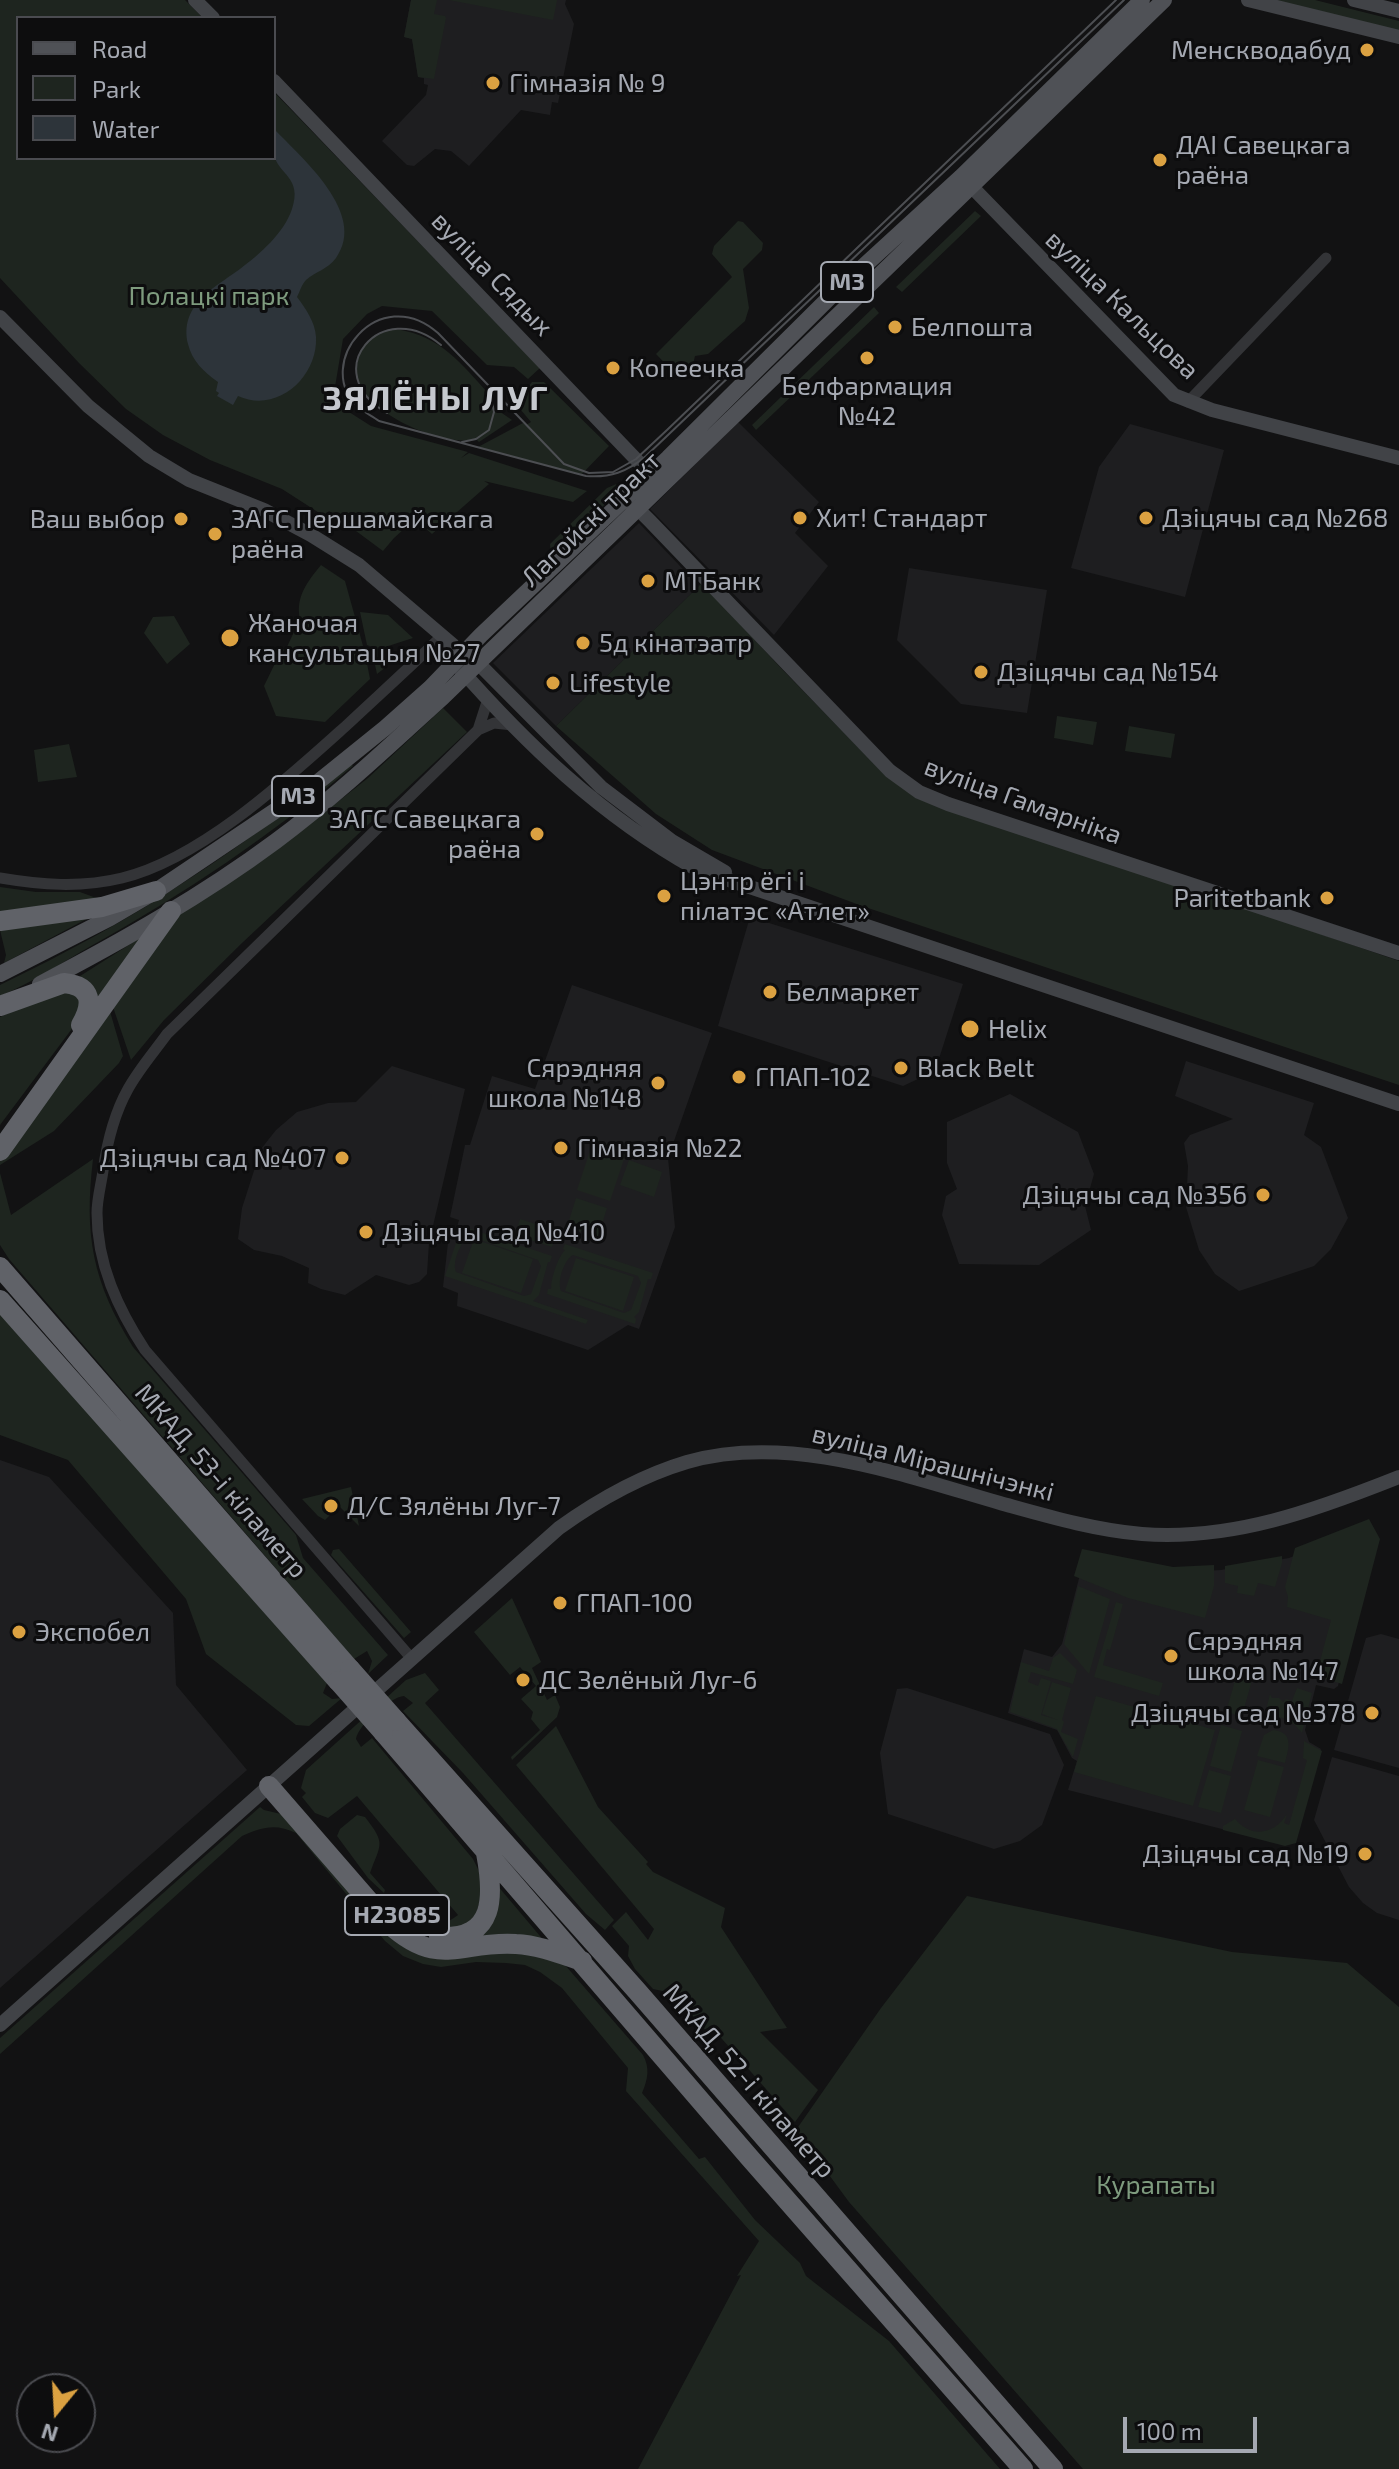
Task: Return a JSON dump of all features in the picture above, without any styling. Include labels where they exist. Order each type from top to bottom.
[{"type":"highway","points":[[0,921],[102,907],[156,891]]},
{"type":"highway","points":[[0,1151],[171,911]]},
{"type":"highway","points":[[0,1006],[64,983],[81,988],[89,1004],[80,1027],[0,1132]]},
{"type":"highway","name":"МКАД, 53-і кіламетр","points":[[0,1257],[4,1272],[393,1731]]},
{"type":"highway","name":"МКАД, 53-і кіламетр","points":[[0,1300],[344,1675]]},
{"type":"highway","name":"МКАД, 52-і кіламетр","points":[[393,1731],[485,1849],[1023,2469]]},
{"type":"highway","name":"МКАД, 52-і кіламетр","points":[[393,1731],[637,1991],[1053,2469]]},
{"type":"highway","name":"Н23085","points":[[273,1782],[407,1925],[426,1934],[463,1936],[473,1931],[488,1913],[492,1898],[485,1849]]},
{"type":"highway","name":"Н23085","points":[[273,1782],[388,1923],[406,1938],[427,1947],[449,1950],[517,1944],[582,1961]]},
{"type":"main road","points":[[195,0],[211,16]]},
{"type":"main road","name":"Лагойскі тракт","points":[[0,974],[156,891],[318,782],[430,688],[466,663],[637,508],[842,310],[1142,0]]},
{"type":"main road","name":"Лагойскі тракт","points":[[0,1006],[171,911],[274,843],[331,798],[620,503],[829,298],[967,182],[1164,0]]},
{"type":"main road","points":[[1248,0],[1399,37]]},
{"type":"main road","points":[[1354,0],[1399,11]]},
{"type":"main road","name":"вуліца Сядых","points":[[276,83],[650,474]]},
{"type":"main road","name":"вуліца Кальцова","points":[[967,182],[1174,395],[1212,410],[1399,458]]},
{"type":"main road","points":[[829,298],[843,301],[842,310]]},
{"type":"main road","points":[[0,317],[88,406],[149,456],[189,480],[264,510],[311,535],[368,573],[445,639],[466,663],[601,787],[672,841],[756,890]]},
{"type":"main road","points":[[620,503],[632,504],[637,508],[640,493],[650,474]]},
{"type":"main road","name":"вуліца Гамарніка","points":[[637,508],[890,771],[919,792],[1399,953]]},
{"type":"main road","points":[[466,663],[488,699],[563,775],[614,816],[696,869],[1399,1104]]},
{"type":"main road","points":[[563,775],[572,774],[574,762]]},
{"type":"main road","name":"вуліца Мірашнічэнкі","points":[[0,2025],[559,1528],[623,1488],[689,1461],[769,1452],[825,1457],[1081,1525],[1141,1534],[1173,1535],[1239,1529],[1271,1522],[1305,1513],[1399,1477]]},
{"type":"street","points":[[1188,402],[1326,258]]},
{"type":"street","points":[[0,878],[34,884],[78,886],[123,878],[166,862],[218,831],[280,784],[445,639]]},
{"type":"street","points":[[478,730],[488,699]]},
{"type":"street","points":[[412,1659],[145,1350],[124,1318],[112,1291],[99,1244],[97,1212],[110,1133],[127,1091],[167,1034],[478,730],[494,723],[513,726]]},
{"type":"shaded area","name":"Гімназія № 9","points":[[411,0],[566,0],[574,24],[558,103],[552,102],[550,115],[521,110],[469,166],[451,151],[435,149],[414,166],[407,165],[382,141],[426,95],[428,85],[424,84],[424,78],[418,77],[412,39],[404,37]]},
{"type":"shaded area","points":[[738,422],[819,502],[795,533],[828,566],[774,635],[650,509]]},
{"type":"shaded area","name":"Дзіцячы сад №268","points":[[1130,424],[1224,450],[1185,597],[1071,568],[1099,467]]},
{"type":"shaded area","points":[[639,523],[699,586],[556,726],[493,663]]},
{"type":"shaded area","name":"Дзіцячы сад №154","points":[[909,568],[1047,590],[1027,713],[961,704],[897,640]]},
{"type":"shaded area","points":[[750,917],[963,984],[935,1071],[903,1086],[718,1026]]},
{"type":"shaded area","points":[[572,985],[712,1033],[668,1158],[675,1227],[639,1329],[628,1325],[588,1350],[457,1306],[458,1293],[443,1287],[450,1225],[457,1227],[459,1220],[450,1217],[465,1145],[470,1145],[492,1076],[535,1089]]},
{"type":"shaded area","name":"Дзіцячы сад №356","points":[[1186,1061],[1314,1103],[1304,1135],[1321,1147],[1348,1218],[1331,1249],[1314,1266],[1239,1291],[1215,1274],[1199,1250],[1186,1207],[1188,1166],[1184,1143],[1190,1135],[1233,1119],[1175,1096]]},
{"type":"shaded area","points":[[392,1066],[465,1089],[429,1243],[427,1274],[419,1282],[409,1285],[376,1275],[345,1295],[321,1289],[308,1283],[309,1268],[282,1256],[254,1250],[238,1239],[242,1208],[261,1149],[276,1130],[297,1112],[328,1103],[356,1102]]},
{"type":"shaded area","points":[[1010,1094],[1078,1132],[1094,1174],[1085,1206],[1091,1230],[1039,1265],[959,1264],[942,1215],[946,1196],[957,1189],[947,1163],[947,1122]]},
{"type":"shaded area","points":[[0,1460],[49,1477],[173,1613],[176,1685],[247,1770],[0,1988]]},
{"type":"shaded area","points":[[1371,1525],[1377,1539],[1338,1686],[1334,1689],[1316,1685],[1305,1730],[1309,1742],[1321,1749],[1297,1837],[1285,1845],[1068,1790],[1077,1761],[1072,1758],[1057,1730],[1008,1713],[1024,1649],[1052,1657],[1062,1644],[1083,1563],[1185,1572],[1221,1570],[1289,1558]]},
{"type":"shaded area","name":"Дзіцячы сад №378","points":[[1381,1634],[1399,1639],[1399,1768],[1334,1750],[1366,1638]]},
{"type":"shaded area","points":[[907,1688],[1050,1734],[1064,1765],[1042,1825],[1020,1841],[994,1849],[888,1814],[880,1753],[897,1689]]},
{"type":"shaded area","name":"Дзіцячы сад №19","points":[[1332,1757],[1399,1776],[1399,1920],[1377,1913],[1349,1887],[1314,1820]]},
{"type":"green space","name":"Полацкі парк","points":[[0,0],[185,0],[201,16],[16,16],[16,160],[276,160],[276,94],[540,368],[528,379],[514,367],[487,365],[432,311],[382,306],[367,314],[343,339],[335,387],[349,412],[371,426],[468,452],[461,458],[469,453],[587,491],[573,502],[484,481],[489,484],[432,534],[415,519],[383,551],[329,511],[324,516],[282,489],[210,460],[163,435],[126,409],[0,278]]},
{"type":"green space","points":[[411,0],[437,0],[434,14],[446,18],[434,79],[418,77],[412,39],[404,37]]},
{"type":"green space","points":[[449,0],[557,0],[553,20]]},
{"type":"green space","points":[[1273,0],[1315,0],[1399,21],[1399,32]]},
{"type":"green space","points":[[975,211],[981,216],[902,292],[896,287]]},
{"type":"green space","points":[[738,221],[743,222],[763,243],[762,250],[743,269],[749,308],[745,321],[708,354],[695,356],[691,373],[681,380],[656,354],[732,277],[712,254],[714,246]]},
{"type":"green space","points":[[874,307],[879,313],[756,430],[752,425]]},
{"type":"green space","points":[[396,329],[426,338],[450,353],[491,396],[493,407],[512,420],[479,442],[476,439],[446,438],[428,433],[409,426],[377,406],[358,382],[357,363],[368,341],[378,334]]},
{"type":"green space","points":[[532,382],[544,382],[609,446],[581,475],[478,447],[523,423],[531,422],[515,403]]},
{"type":"green space","points":[[633,477],[551,557],[550,544],[607,488]]},
{"type":"green space","points":[[321,565],[345,581],[370,679],[325,722],[276,716],[264,686],[300,619],[299,604],[304,590]]},
{"type":"green space","points":[[702,583],[887,777],[1147,874],[1399,961],[1399,1085],[862,906],[712,850],[656,814],[556,726]]},
{"type":"green space","points":[[360,612],[388,615],[413,638],[379,649],[400,656],[377,674],[372,651],[377,649],[367,645]]},
{"type":"green space","points":[[174,616],[190,644],[167,664],[144,633],[153,617]]},
{"type":"green space","points":[[443,708],[467,732],[242,943],[164,1020],[131,1060],[112,1004],[178,914],[301,831],[368,778]]},
{"type":"green space","points":[[1057,716],[1097,722],[1093,745],[1054,738]]},
{"type":"green space","points":[[1129,726],[1175,734],[1171,758],[1125,751]]},
{"type":"green space","points":[[69,744],[77,777],[38,782],[34,750]]},
{"type":"green space","points":[[351,764],[353,766],[291,816],[193,884],[126,926],[0,996],[0,985],[98,934],[169,892]]},
{"type":"green space","points":[[0,887],[36,892],[80,892],[99,899],[0,917]]},
{"type":"green space","points":[[94,915],[4,963],[6,955],[0,930]]},
{"type":"green space","points":[[143,936],[96,1006],[77,978]]},
{"type":"green space","points":[[63,988],[82,1000],[77,1022],[0,1125],[0,1017]]},
{"type":"green space","points":[[109,1008],[123,1056],[119,1063],[54,1131],[0,1165],[0,1159]]},
{"type":"green space","points":[[594,1139],[627,1150],[610,1201],[577,1190]]},
{"type":"green space","points":[[93,1159],[90,1211],[94,1257],[119,1323],[133,1347],[296,1535],[303,1558],[388,1655],[368,1674],[372,1661],[367,1651],[354,1659],[0,1245],[0,1173],[11,1215]]},
{"type":"green space","points":[[629,1160],[662,1172],[654,1197],[620,1185]]},
{"type":"green space","points":[[576,1198],[607,1208],[598,1237],[567,1227]]},
{"type":"green space","points":[[520,1219],[557,1231],[552,1247],[515,1235]]},
{"type":"green space","points":[[462,1226],[552,1256],[539,1295],[533,1301],[588,1320],[586,1324],[445,1276]],"holes":[[[469,1236],[538,1260],[541,1266],[531,1294],[524,1296],[456,1272],[455,1268],[460,1248]]]},
{"type":"green space","points":[[474,1239],[533,1259],[521,1293],[462,1273]]},
{"type":"green space","points":[[565,1244],[653,1273],[648,1279],[639,1312],[634,1317],[635,1324],[547,1294]],"holes":[[[573,1255],[638,1276],[641,1283],[631,1310],[624,1313],[561,1291],[560,1287],[564,1266]]]},
{"type":"green space","points":[[576,1258],[634,1277],[623,1311],[565,1291]]},
{"type":"green space","points":[[0,1313],[327,1683],[323,1693],[332,1699],[342,1698],[309,1726],[296,1725],[206,1654],[186,1599],[68,1460],[0,1435]]},
{"type":"green space","points":[[351,1487],[359,1526],[331,1498],[322,1506],[330,1515],[325,1520],[302,1499]]},
{"type":"green space","points":[[1369,1519],[1380,1539],[1342,1684],[1316,1676],[1331,1620],[1287,1607],[1285,1587],[1295,1548]]},
{"type":"green space","points":[[339,1549],[411,1632],[404,1638],[331,1555],[333,1550]]},
{"type":"green space","points":[[1082,1549],[1173,1567],[1214,1565],[1214,1586],[1205,1618],[1128,1598],[1074,1576]]},
{"type":"green space","points":[[1282,1556],[1275,1587],[1258,1583],[1254,1596],[1237,1593],[1238,1586],[1225,1583],[1225,1566]]},
{"type":"green space","points":[[1078,1586],[1110,1599],[1089,1674],[1064,1644]]},
{"type":"green space","points":[[512,1598],[541,1662],[532,1668],[547,1700],[555,1695],[560,1707],[557,1717],[512,1760],[511,1757],[540,1730],[531,1719],[533,1712],[521,1699],[536,1686],[520,1667],[510,1675],[474,1632]]},
{"type":"green space","points":[[1116,1602],[1123,1604],[1103,1665],[1163,1683],[1159,1696],[1094,1677]]},
{"type":"green space","points":[[1060,1653],[1077,1670],[1073,1684],[1031,1672],[1028,1682],[1038,1686],[1041,1678],[1051,1681],[1041,1715],[1058,1720],[1042,1714],[1052,1682],[1071,1688],[1061,1732],[1078,1739],[1073,1757],[1057,1729],[1010,1712],[1021,1662],[1049,1671],[1053,1658]]},
{"type":"green space","points":[[425,1673],[439,1690],[425,1703],[614,1920],[605,1930],[586,1914],[463,1773],[403,1711],[413,1703],[404,1696],[391,1701],[376,1713],[362,1727],[356,1739],[361,1747],[372,1738],[473,1859],[485,1883],[473,1924],[441,1931],[414,1925],[397,1908],[402,1897],[427,1920],[441,1923],[458,1915],[357,1796],[328,1818],[315,1813],[302,1797],[306,1793],[301,1788],[306,1770],[406,1680]]},
{"type":"green space","points":[[1243,1673],[1250,1677],[1251,1684],[1243,1712],[1235,1715],[1229,1712],[1228,1705],[1236,1677]]},
{"type":"green space","points":[[1297,1688],[1312,1693],[1302,1733],[1285,1719],[1264,1718],[1270,1694],[1283,1702],[1286,1699],[1292,1701]]},
{"type":"green space","points":[[1096,1696],[1215,1730],[1193,1806],[1074,1772]]},
{"type":"green space","points":[[1221,1725],[1242,1731],[1231,1772],[1210,1766]]},
{"type":"green space","points":[[556,1726],[598,1807],[648,1862],[646,1864],[653,1872],[725,1908],[721,1927],[787,2028],[760,2032],[818,2090],[795,2122],[715,2031],[709,2034],[672,1993],[653,1989],[635,1969],[628,1956],[629,1946],[612,1926],[626,1912],[648,1940],[654,1929],[516,1765]]},
{"type":"green space","points":[[1273,1730],[1287,1737],[1285,1763],[1257,1756],[1264,1735]]},
{"type":"green space","points":[[1304,1741],[1322,1751],[1296,1843],[1285,1846],[1223,1830],[1223,1826],[1235,1819],[1248,1829],[1262,1832],[1276,1826],[1287,1814],[1284,1823],[1289,1825],[1307,1760],[1303,1758]]},
{"type":"green space","points":[[1258,1760],[1284,1767],[1270,1817],[1244,1810]]},
{"type":"green space","points":[[1209,1770],[1231,1776],[1221,1813],[1198,1807]]},
{"type":"green space","points":[[260,1807],[281,1814],[401,1940],[512,1946],[565,1965],[643,2055],[647,2074],[642,2093],[699,2159],[705,2157],[755,2220],[800,2263],[806,2276],[889,2341],[1000,2469],[638,2469],[741,2275],[737,2276],[759,2241],[626,2091],[628,2068],[562,1988],[525,1965],[476,1962],[441,1967],[403,1956],[385,1941],[296,1833],[289,1830],[269,1827],[242,1836],[0,2054],[0,2038]]},
{"type":"green space","points":[[357,1815],[365,1817],[379,1839],[379,1849],[370,1873],[385,1890],[384,1893],[368,1878],[337,1836],[340,1829]]},
{"type":"green space","points":[[497,1885],[545,1942],[430,1943],[425,1938],[464,1940]]},
{"type":"green space","name":"Курапаты","points":[[967,1896],[1232,1952],[1347,1963],[1399,2007],[1399,2469],[1083,2469],[849,2202],[796,2130],[881,2008]]},
{"type":"water","points":[[276,131],[328,188],[344,223],[344,241],[336,258],[306,280],[297,297],[312,321],[316,337],[315,352],[302,378],[280,396],[253,400],[238,396],[233,405],[217,396],[218,382],[192,356],[188,344],[189,318],[201,299],[263,250],[288,218],[295,198],[294,190],[276,161]]},
{"type":"tram line","points":[[1116,0],[667,430],[636,459],[613,472],[589,473],[564,464],[438,333],[416,319],[394,317],[375,322],[359,334],[348,351],[343,370],[346,389],[358,407],[379,421],[586,476],[611,475],[625,470],[646,456],[1124,0]]},
{"type":"tram line","points":[[387,413],[367,396],[357,378],[357,360],[365,345],[379,334],[398,329],[419,332],[441,345]]},
{"type":"tram line","points":[[462,442],[476,439],[489,430],[494,412],[491,396]]},
{"type":"place","name":"Менскводабуд","points":[[1367,50]]},
{"type":"place","name":"Гімназія № 9","points":[[493,83]]},
{"type":"place","name":"ДАІ Савецкага раёна","points":[[1160,160]]},
{"type":"place","name":"Белпошта","points":[[895,327]]},
{"type":"place","name":"Белфармация №42","points":[[867,358]]},
{"type":"place","name":"Копеечка","points":[[613,368]]},
{"type":"place","name":"Хит! Стандарт","points":[[800,518]]},
{"type":"place","name":"Дзіцячы сад №268","points":[[1146,518]]},
{"type":"place","name":"Ваш выбор","points":[[181,519]]},
{"type":"place","name":"ЗАГС Першамайскага раёна","points":[[215,534]]},
{"type":"place","name":"МТБанк","points":[[648,581]]},
{"type":"place","name":"Жаночая кансультацыя №27","points":[[230,638]]},
{"type":"place","name":"5д кінатэатр","points":[[583,643]]},
{"type":"place","name":"Дзіцячы сад №154","points":[[981,672]]},
{"type":"place","name":"Lifestyle","points":[[553,683]]},
{"type":"place","name":"ЗАГС Савецкага раёна","points":[[537,834]]},
{"type":"place","name":"Цэнтр ёгі і пілатэс «Атлет»","points":[[664,896]]},
{"type":"place","name":"Paritetbank","points":[[1327,898]]},
{"type":"place","name":"Белмаркет","points":[[770,992]]},
{"type":"place","name":"Helix","points":[[970,1029]]},
{"type":"place","name":"Black Belt","points":[[901,1068]]},
{"type":"place","name":"ГПАП-102","points":[[739,1077]]},
{"type":"place","name":"Сярэдняя школа №148","points":[[658,1083]]},
{"type":"place","name":"Гімназія №22","points":[[561,1148]]},
{"type":"place","name":"Дзіцячы сад №407","points":[[342,1158]]},
{"type":"place","name":"Дзіцячы сад №356","points":[[1263,1195]]},
{"type":"place","name":"Дзіцячы сад №410","points":[[366,1232]]},
{"type":"place","name":"Д/С Зялёны Луг-7","points":[[331,1506]]},
{"type":"place","name":"ГПАП-100","points":[[560,1603]]},
{"type":"place","name":"Экспобел","points":[[19,1632]]},
{"type":"place","name":"Сярэдняя школа №147","points":[[1171,1656]]},
{"type":"place","name":"ДС Зелёный Луг-6","points":[[523,1680]]},
{"type":"place","name":"Дзіцячы сад №378","points":[[1372,1713]]},
{"type":"place","name":"Дзіцячы сад №19","points":[[1365,1854]]},
{"type":"district","name":"ЗЯЛЁНЫ ЛУГ","points":[[436,399]]}]
